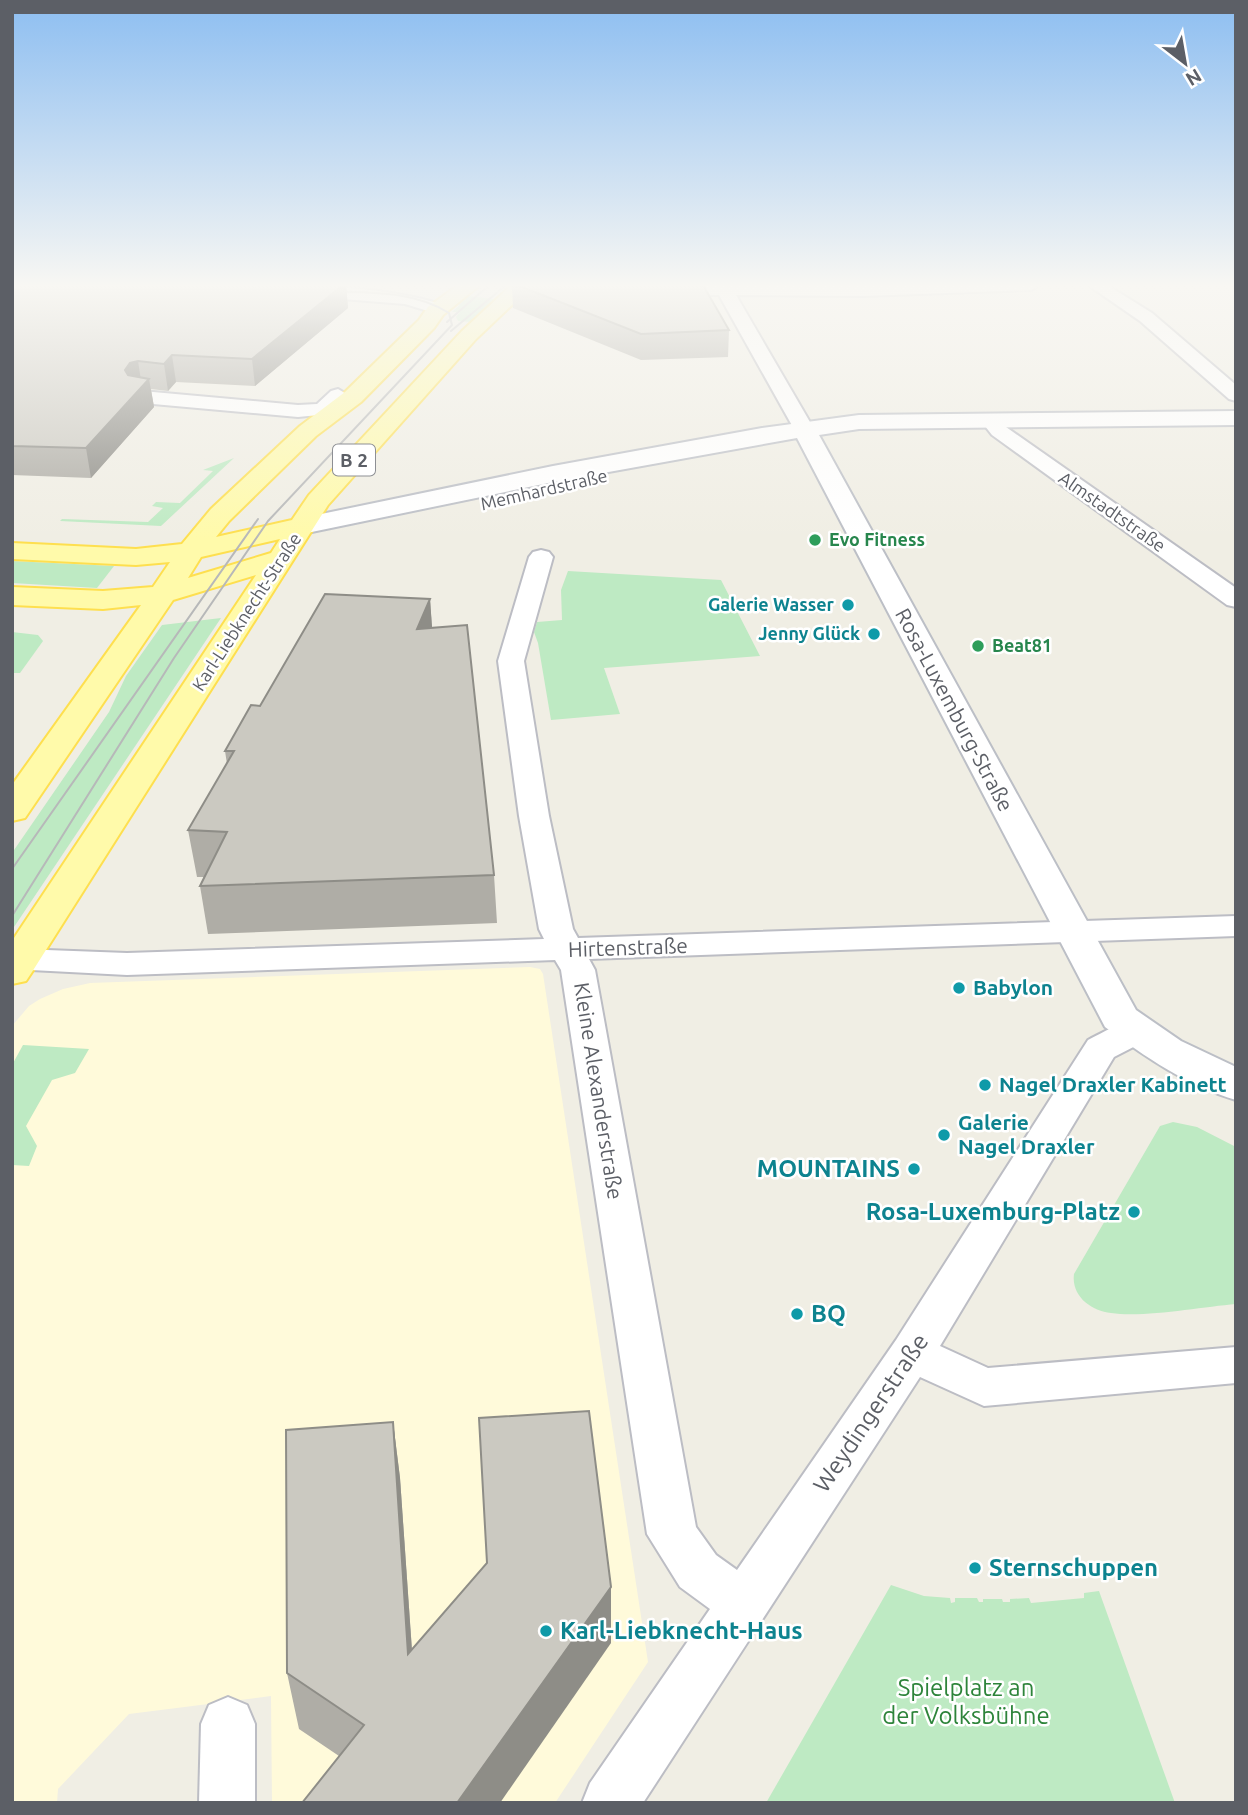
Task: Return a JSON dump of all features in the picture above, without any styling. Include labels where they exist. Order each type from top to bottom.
[{"type":"main road","name":"B 2","points":[[191,551],[220,515],[307,431],[353,397],[381,370]]},
{"type":"main road","name":"Karl-Liebknecht-Straße","points":[[16,966],[302,526],[331,485],[437,370]]},
{"type":"main road","points":[[12,551],[136,557],[191,551],[302,526]]},
{"type":"main road","points":[[12,810],[141,628],[191,551]]},
{"type":"main road","points":[[12,596],[103,600],[160,595],[282,558]]},
{"type":"street","name":"Rosa-Luxemburg-Straße","points":[[769,370],[1120,1018],[1166,1051],[1236,1085]]},
{"type":"street","points":[[1207,370],[1236,395]]},
{"type":"street","points":[[142,397],[298,411],[323,410],[338,396]]},
{"type":"street","points":[[806,434],[929,422],[1236,418]]},
{"type":"street","name":"Almstadtstraße","points":[[991,421],[999,431],[1236,600]]},
{"type":"street","name":"Memhardstraße","points":[[302,526],[553,474],[806,434]]},
{"type":"street","name":"Memhardstraße","points":[[282,558],[382,528],[550,488],[806,434]]},
{"type":"street","name":"Kleine Alexanderstraße","points":[[541,557],[511,661],[534,816],[556,929],[578,970],[672,1534],[698,1571],[743,1603]]},
{"type":"street","name":"Hirtenstraße","points":[[16,966],[567,951],[1236,926]]},
{"type":"street","name":"Weydingerstraße","points":[[610,1803],[912,1353],[1101,1049],[1136,1031]]},
{"type":"street","points":[[912,1353],[984,1387],[1236,1365]]},
{"type":"street","points":[[227,1803],[228,1724]]},
{"type":"shaded area","points":[[530,967],[540,969],[543,974],[648,1662],[555,1803],[272,1803],[271,1696],[129,1714],[58,1789],[57,1803],[12,1803],[12,1026],[29,1006],[40,999],[63,989],[90,983]]},
{"type":"green space","points":[[234,458],[161,526],[60,521],[148,522],[163,508],[152,506],[156,502],[180,503],[213,471],[203,470]]},
{"type":"green space","points":[[12,561],[114,566],[97,588],[12,583]]},
{"type":"green space","points":[[568,571],[721,580],[760,656],[604,668],[620,714],[551,720],[534,632],[537,622],[562,620],[561,590]]},
{"type":"green space","points":[[221,618],[12,930],[12,853],[109,712],[126,676],[162,625]]},
{"type":"green space","points":[[12,632],[38,635],[43,641],[20,673],[12,673]]},
{"type":"green space","points":[[23,1045],[89,1049],[75,1073],[52,1080],[26,1126],[37,1146],[29,1166],[12,1165],[12,1065]]},
{"type":"green space","points":[[1173,1122],[1197,1127],[1236,1147],[1236,1304],[1139,1314],[1111,1313],[1096,1309],[1079,1295],[1074,1274],[1160,1126]]},
{"type":"green space","name":"Spielplatz an der Volksbühne","points":[[891,1585],[924,1596],[950,1598],[951,1603],[955,1602],[955,1598],[977,1598],[979,1602],[983,1602],[983,1599],[1002,1599],[1003,1602],[1010,1602],[1010,1599],[1029,1598],[1031,1603],[1084,1598],[1084,1593],[1099,1591],[1175,1803],[766,1803]]},
{"type":"building","points":[[12,370],[125,370],[128,375],[149,379],[86,448],[12,446]]},
{"type":"building","points":[[325,594],[430,599],[417,629],[467,625],[494,875],[200,886],[227,832],[188,830],[234,751],[225,751],[251,705],[260,706]]},
{"type":"building","name":"Karl-Liebknecht-Haus","points":[[589,1411],[611,1587],[457,1803],[302,1803],[364,1725],[287,1673],[286,1430],[393,1422],[408,1654],[487,1563],[479,1418]]},
{"type":"tram line","points":[[12,916],[174,658],[268,521],[410,370]]},
{"type":"tram line","points":[[12,869],[258,519]]},
{"type":"place","name":"Evo Fitness","points":[[815,540]]},
{"type":"place","name":"Galerie Wasser","points":[[848,605]]},
{"type":"place","name":"Jenny Glück","points":[[874,634]]},
{"type":"place","name":"Beat81","points":[[978,646]]},
{"type":"place","name":"Babylon","points":[[959,988]]},
{"type":"place","name":"Nagel Draxler Kabinett","points":[[985,1085]]},
{"type":"place","name":"Galerie Nagel Draxler","points":[[944,1135]]},
{"type":"place","name":"MOUNTAINS","points":[[914,1169]]},
{"type":"place","name":"Rosa-Luxemburg-Platz","points":[[1134,1212]]},
{"type":"place","name":"BQ","points":[[797,1314]]},
{"type":"place","name":"Sternschuppen","points":[[975,1568]]},
{"type":"place","name":"Karl-Liebknecht-Haus","points":[[546,1631]]}]
